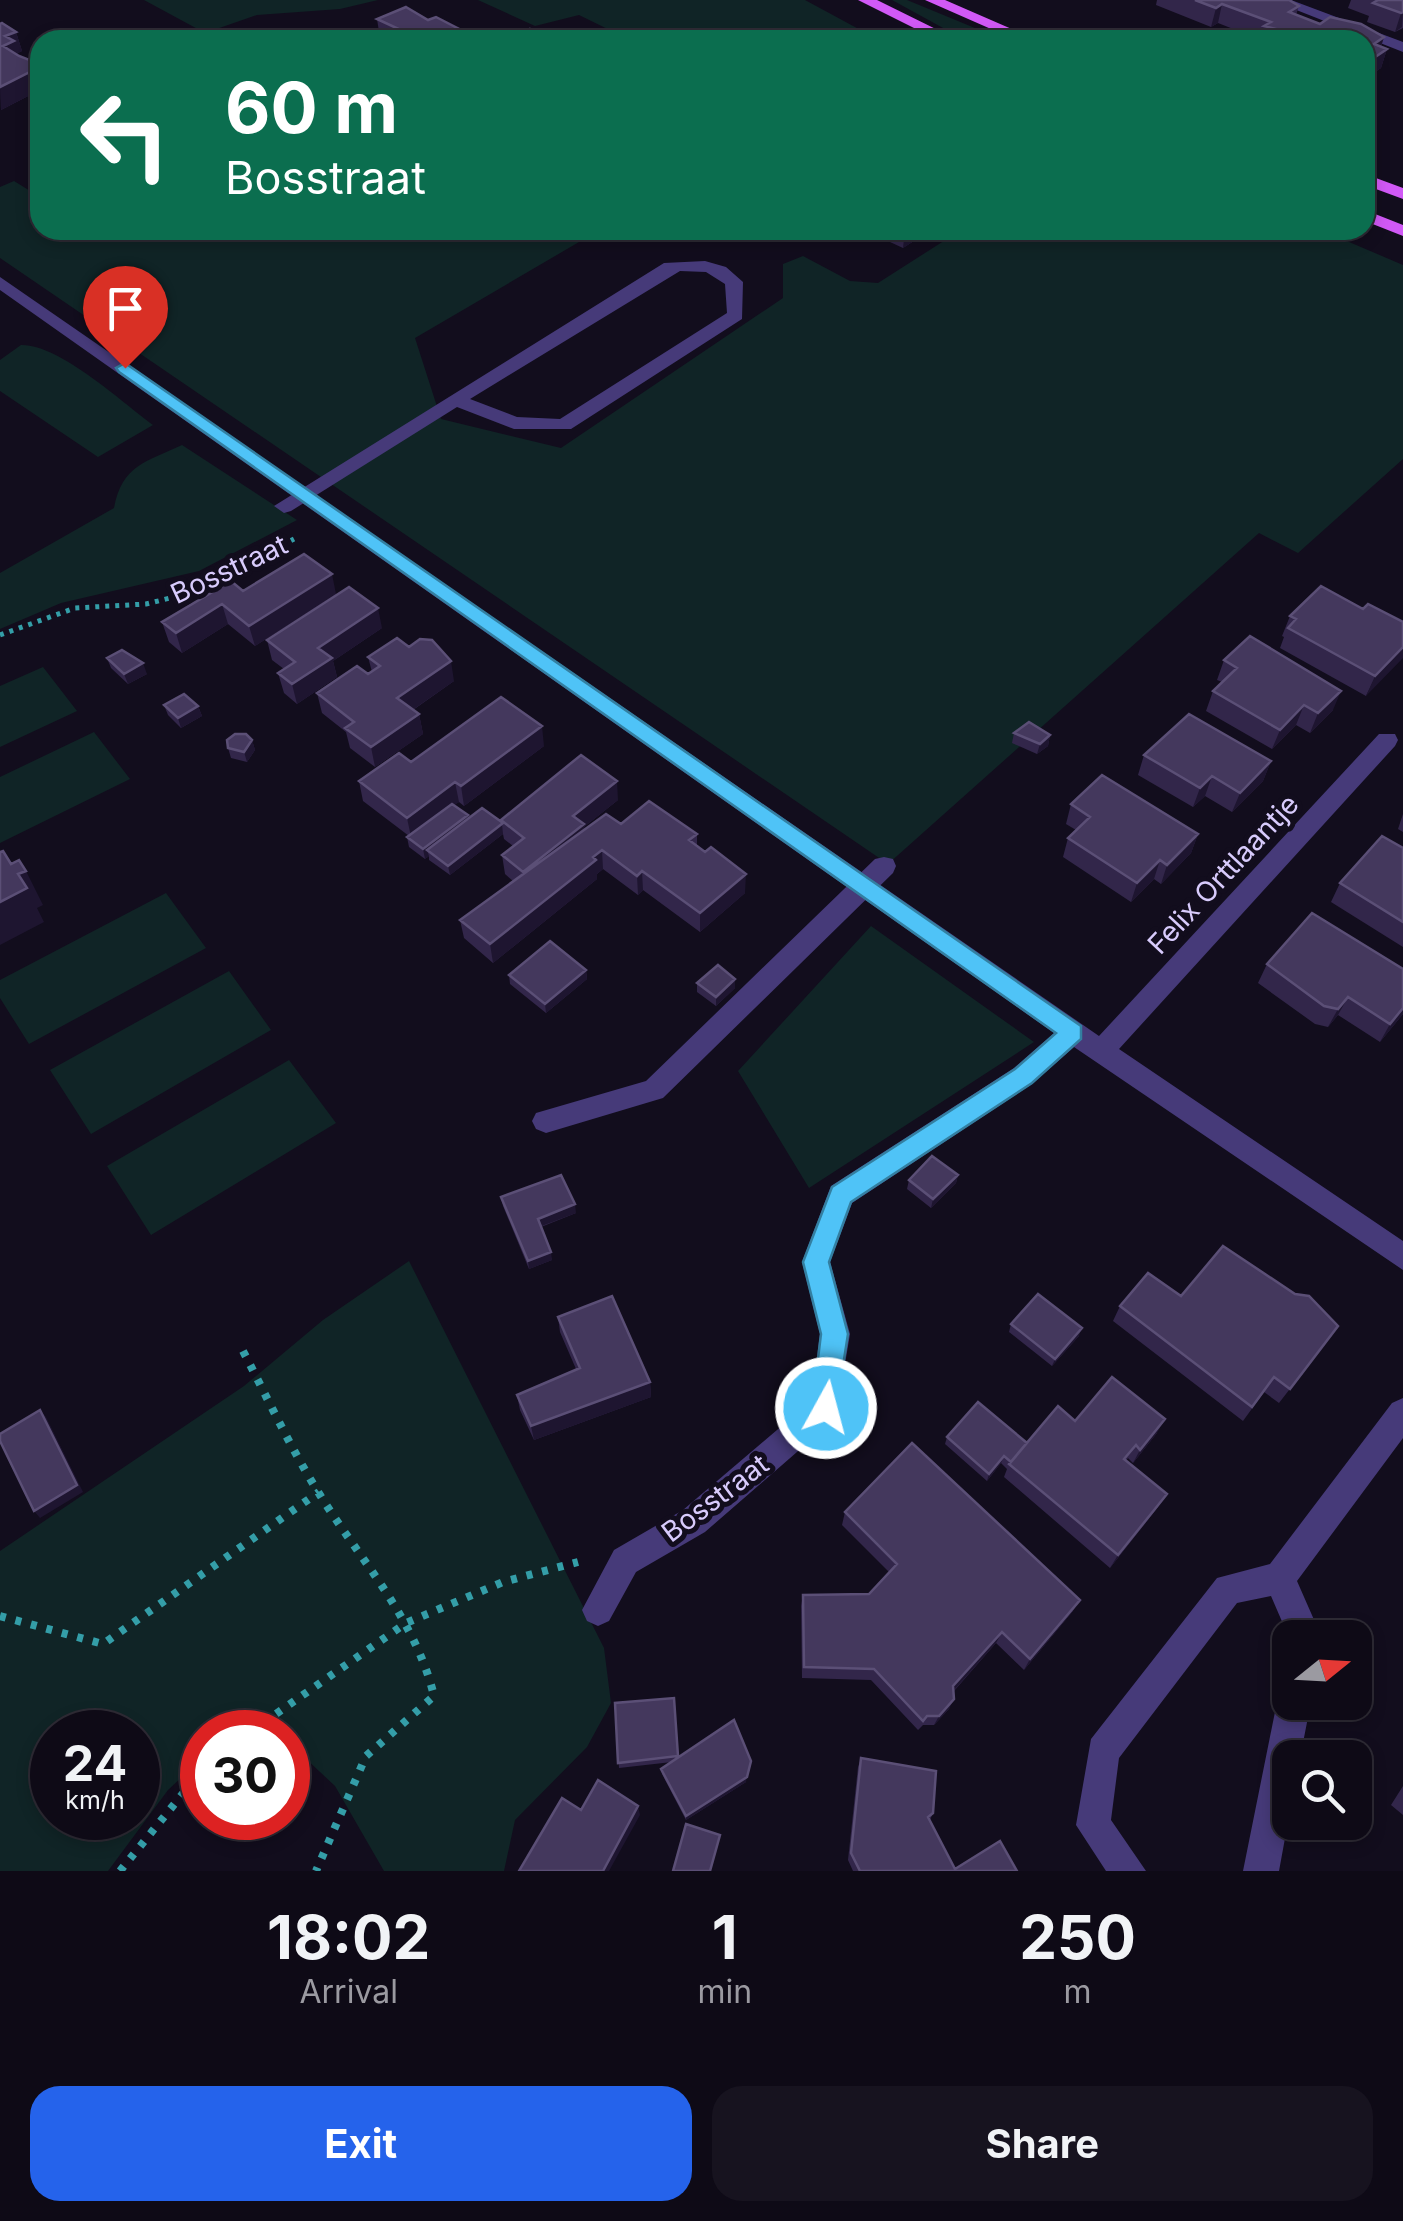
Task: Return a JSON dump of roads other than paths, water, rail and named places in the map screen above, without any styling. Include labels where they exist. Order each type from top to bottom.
[{"type":"main road","points":[[865,0],[929,30]]},
{"type":"main road","points":[[932,0],[1005,30]]},
{"type":"main road","points":[[1375,183],[1403,194]]},
{"type":"main road","points":[[1375,220],[1403,232]]},
{"type":"street","points":[[1291,2],[1362,30]]},
{"type":"street","points":[[1375,35],[1403,46]]},
{"type":"street","points":[[284,506],[670,267],[700,264],[722,270],[734,282],[736,314],[564,426],[514,423],[456,400]]},
{"type":"street","points":[[0,282],[1073,1032],[1403,1257]]},
{"type":"street","name":"Felix Orttlaantje","points":[[1103,1049],[1387,740]]},
{"type":"street","points":[[546,1121],[654,1090],[884,866]]},
{"type":"street","name":"Bosstraat","points":[[598,1610],[625,1561],[694,1521],[826,1408],[835,1334],[816,1262],[841,1195],[1024,1076],[1073,1032]]},
{"type":"street","points":[[1128,1871],[1093,1824],[1103,1750],[1228,1588],[1279,1578],[1403,1413]]},
{"type":"street","points":[[1279,1578],[1298,1620]]},
{"type":"street","points":[[1261,1871],[1290,1720]]}]
